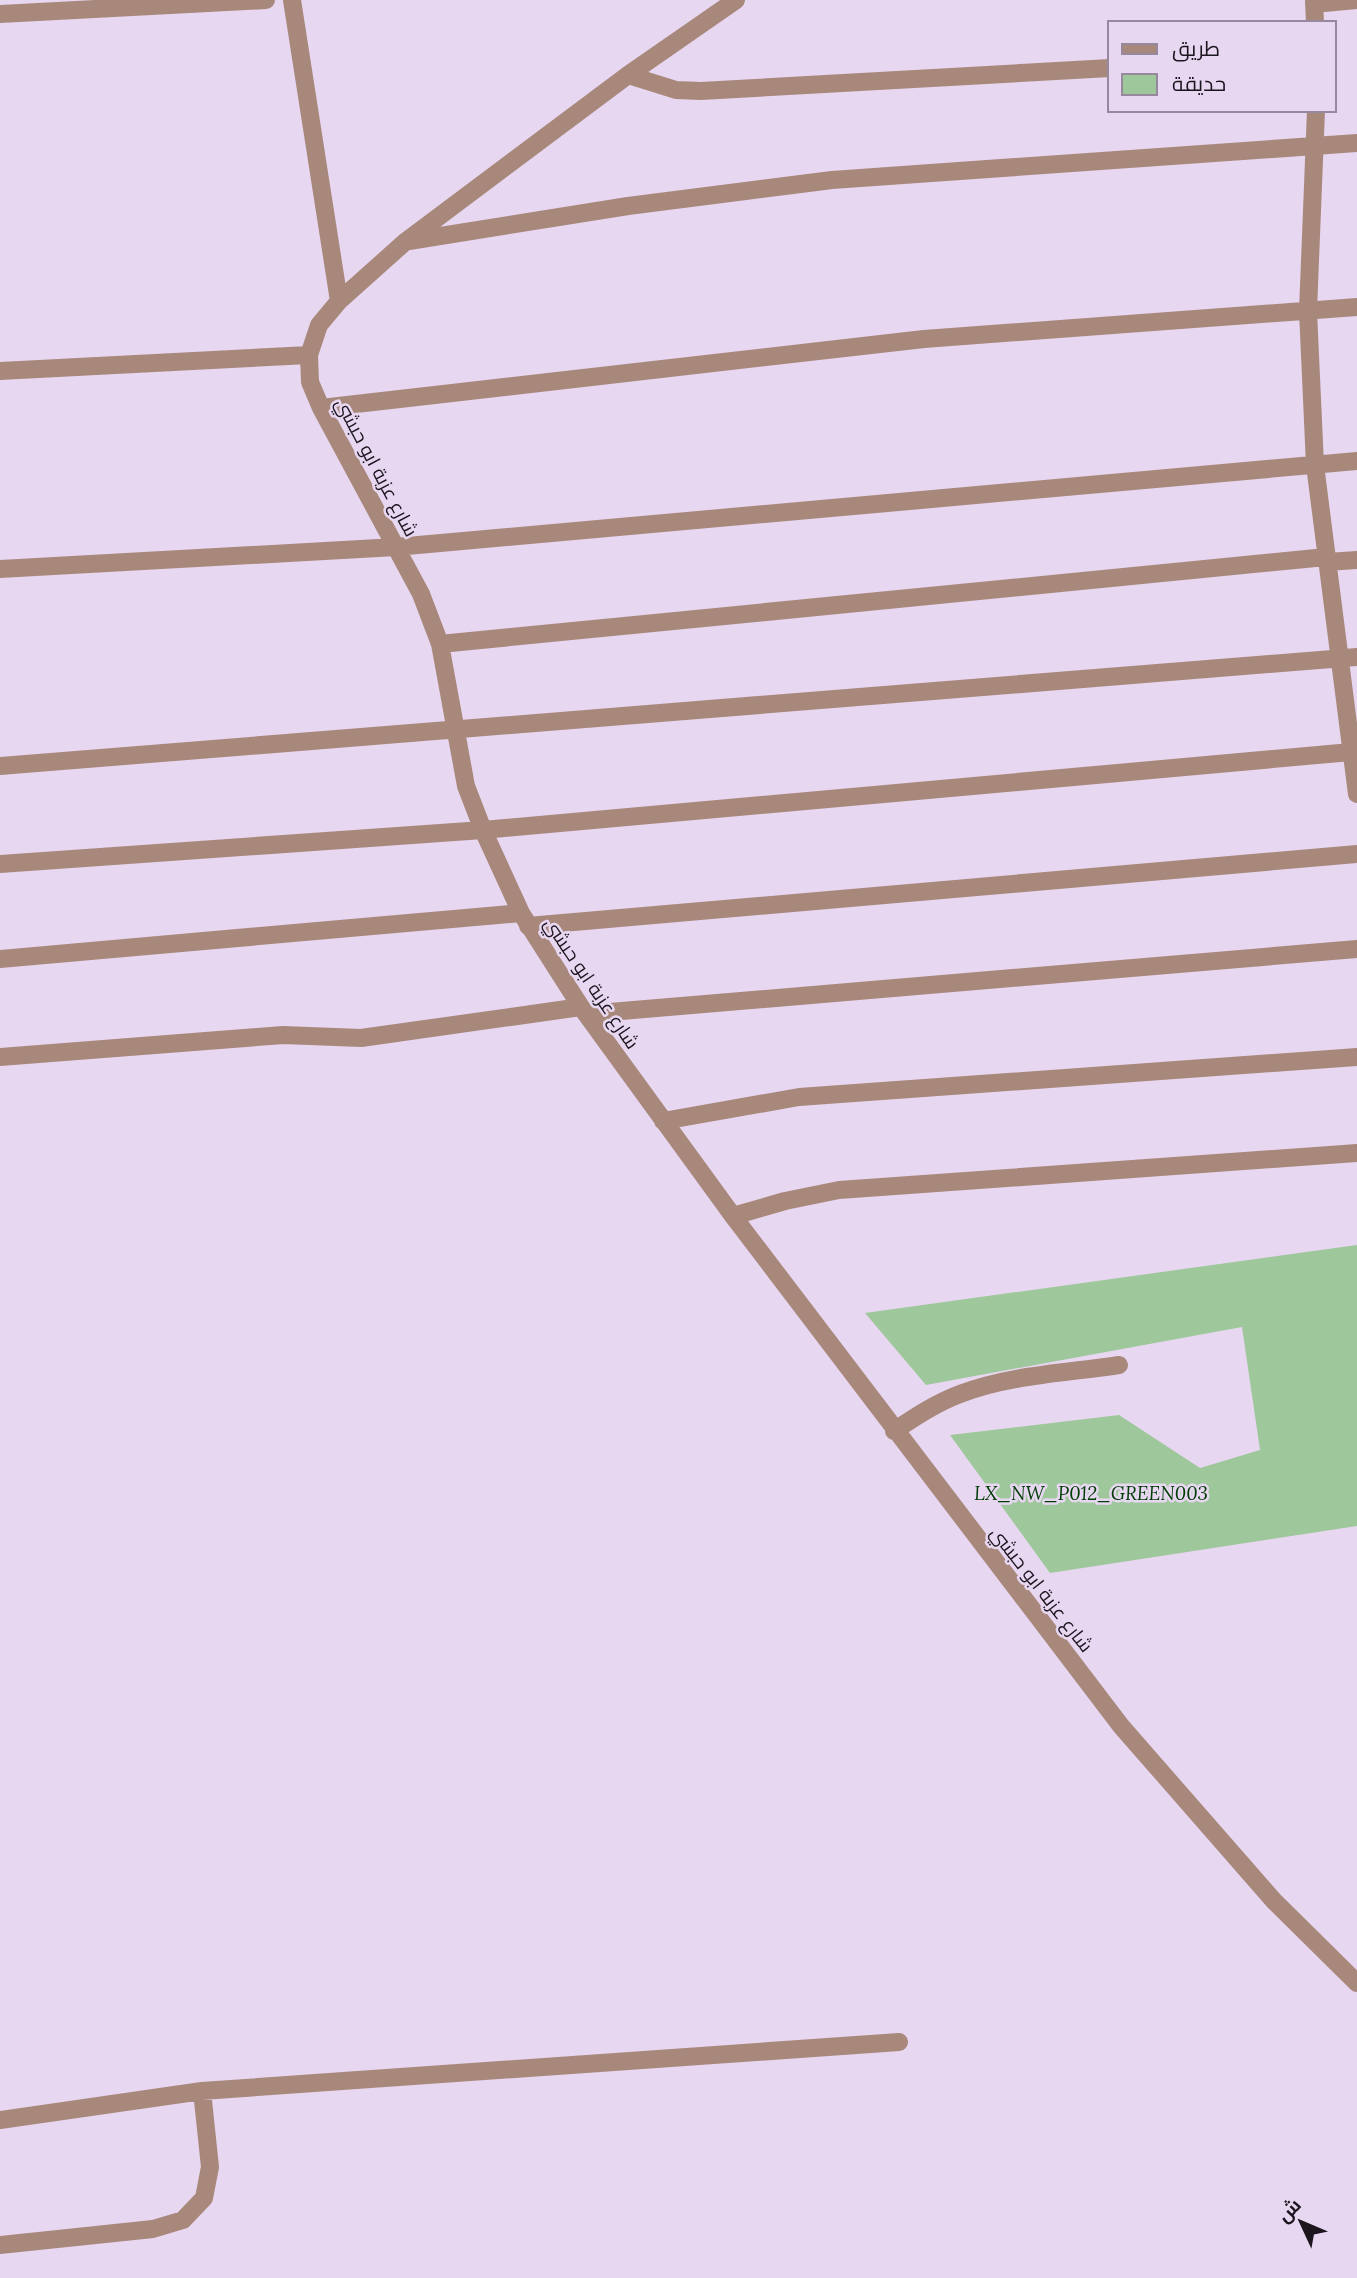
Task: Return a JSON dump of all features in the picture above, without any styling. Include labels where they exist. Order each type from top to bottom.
[{"type":"street","points":[[0,13],[266,0]]},
{"type":"street","points":[[292,0],[339,301]]},
{"type":"street","name":"شارع عزبة ابو حبشي","points":[[736,0],[628,75],[405,242],[339,301],[319,325],[309,355],[310,382],[321,408],[421,594],[440,644],[466,786],[483,830],[525,920],[584,1011],[894,1431],[1121,1726],[1274,1901],[1357,1983]]},
{"type":"street","points":[[1315,21],[1314,2],[1357,1]]},
{"type":"street","points":[[628,75],[676,90],[701,91],[1108,68]]},
{"type":"street","points":[[1317,112],[1308,311],[1315,466],[1327,560],[1348,658],[1357,794]]},
{"type":"street","points":[[405,242],[628,205],[831,180],[1357,143]]},
{"type":"street","points":[[321,408],[924,339],[1357,307]]},
{"type":"street","points":[[0,371],[309,355]]},
{"type":"street","points":[[0,569],[396,547],[1357,461]]},
{"type":"street","points":[[440,644],[1327,560],[1357,560]]},
{"type":"street","points":[[0,766],[1348,658]]},
{"type":"street","points":[[0,864],[483,830],[1354,761]]},
{"type":"street","points":[[0,959],[1357,854]]},
{"type":"street","points":[[0,1057],[283,1035],[361,1038],[584,1011],[1357,949]]},
{"type":"street","points":[[663,1121],[799,1097],[1357,1057]]},
{"type":"street","points":[[733,1216],[839,1189],[1357,1153]]},
{"type":"street","points":[[894,1431],[926,1410],[960,1394],[996,1383],[1119,1365]]},
{"type":"street","points":[[0,2120],[202,2091],[899,2042]]},
{"type":"street","points":[[0,2245],[153,2229],[183,2220],[204,2198],[210,2167],[202,2091]]},
{"type":"green space","name":"LX_NW_P012_GREEN003","points":[[1357,1245],[1357,1526],[1050,1573],[950,1435],[1119,1415],[1200,1468],[1260,1450],[1242,1327],[926,1385],[865,1313]]}]
